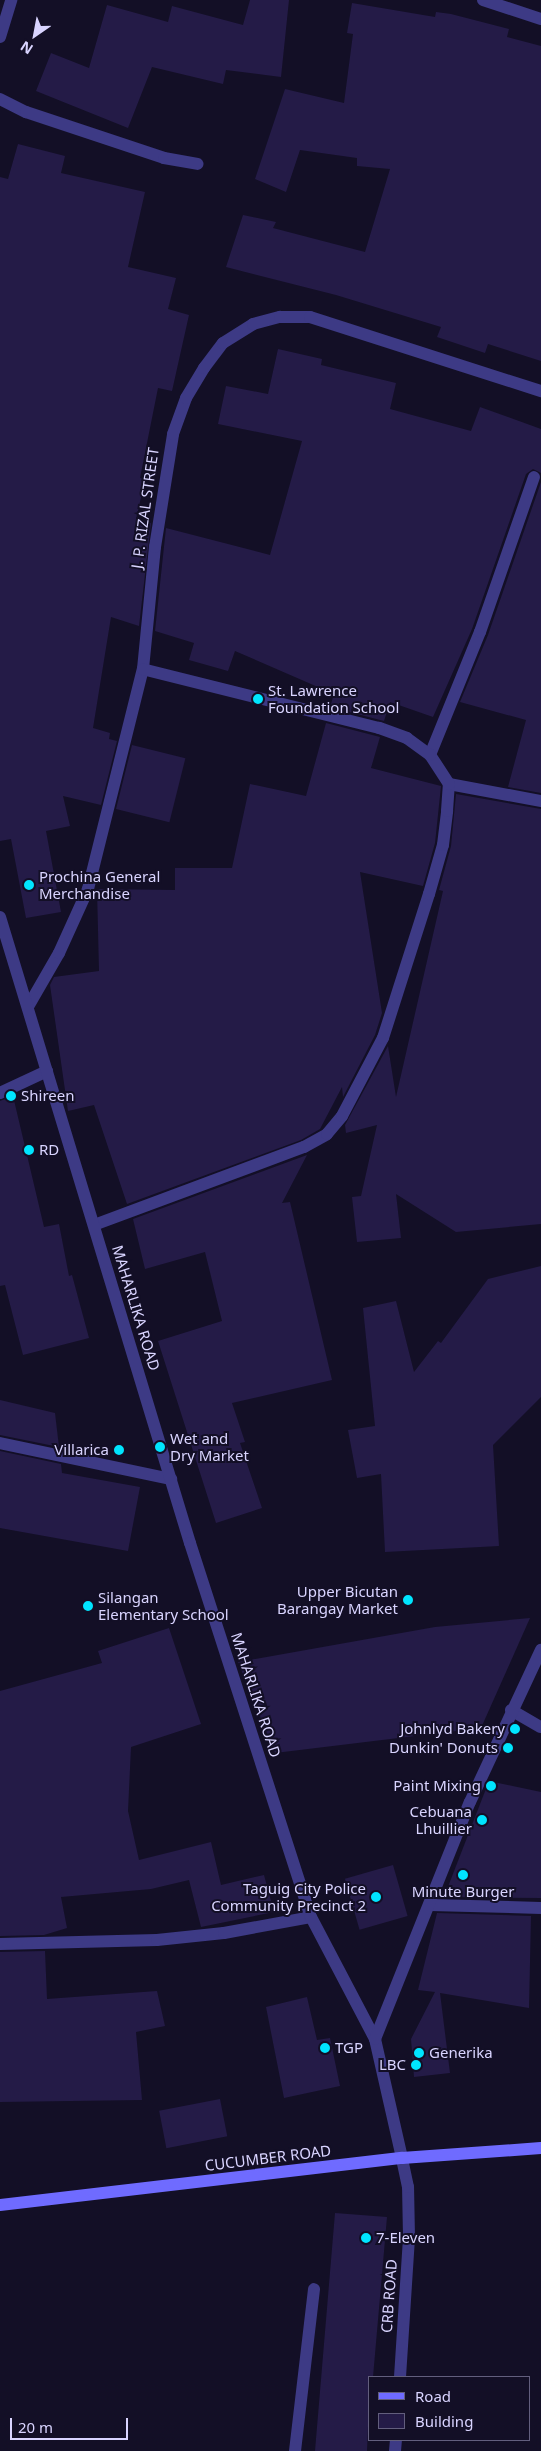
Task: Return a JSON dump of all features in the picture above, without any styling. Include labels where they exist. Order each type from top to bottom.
[{"type":"main road","name":"CUCUMBER ROAD","points":[[0,2206],[402,2158],[541,2148]]},
{"type":"street","points":[[0,37],[11,0]]},
{"type":"street","points":[[483,0],[541,19]]},
{"type":"street","points":[[0,99],[26,112],[164,158],[197,164]]},
{"type":"street","name":"J. P. RIZAL STREET","points":[[29,1005],[60,954],[88,889],[143,669],[155,547],[172,434],[186,398],[204,368],[224,343],[253,324],[280,317],[310,317],[541,391]]},
{"type":"street","points":[[430,755],[480,632],[534,477]]},
{"type":"street","points":[[94,1225],[304,1147],[327,1134],[342,1116],[383,1038],[429,894],[442,845],[449,784],[430,755],[407,738],[379,728],[143,669]]},
{"type":"street","points":[[449,784],[541,801]]},
{"type":"street","name":"MAHARLIKA ROAD","points":[[0,917],[29,1005],[47,1071],[171,1479],[311,1917],[375,2039],[402,2158]]},
{"type":"street","points":[[0,1093],[47,1071]]},
{"type":"street","points":[[0,1443],[171,1479]]},
{"type":"street","points":[[375,2039],[470,1802],[511,1710],[541,1650]]},
{"type":"street","points":[[511,1710],[541,1727]]},
{"type":"street","points":[[430,1905],[541,1908]]},
{"type":"street","points":[[0,1944],[157,1940],[224,1933],[311,1917]]},
{"type":"street","name":"CRB ROAD","points":[[400,2376],[409,2237],[408,2187],[402,2158]]},
{"type":"street","points":[[295,2451],[314,2289]]},
{"type":"building","points":[[250,0],[289,0],[281,77],[226,70],[223,84],[152,67],[128,128],[36,91],[51,53],[89,68],[107,5],[168,22],[172,6],[243,25]]},
{"type":"building","points":[[352,3],[435,17],[436,12],[451,14],[509,29],[507,37],[541,46],[541,361],[488,344],[485,353],[437,337],[441,327],[336,295],[226,267],[243,215],[276,222],[273,228],[365,252],[390,169],[357,166],[357,158],[300,150],[286,192],[255,179],[285,89],[344,103],[353,34],[347,33]]},
{"type":"building","points":[[18,144],[65,156],[61,173],[145,192],[128,267],[176,278],[168,309],[189,315],[172,391],[158,388],[140,478],[145,479],[136,520],[151,523],[139,626],[111,617],[93,728],[110,733],[109,739],[117,741],[101,805],[63,796],[70,826],[46,831],[61,912],[26,918],[11,839],[0,841],[0,177],[8,179]]},
{"type":"building","points":[[278,349],[322,359],[321,365],[396,383],[390,409],[471,431],[480,407],[541,429],[541,473],[533,469],[526,474],[472,629],[433,717],[390,702],[384,721],[330,707],[334,694],[235,651],[228,671],[189,660],[194,643],[155,631],[166,528],[270,555],[302,441],[218,424],[226,386],[268,394]]},
{"type":"building","points":[[541,482],[541,793],[508,787],[526,720],[460,702],[488,635]]},
{"type":"building","points":[[326,723],[380,737],[371,768],[441,786],[435,843],[423,886],[360,872],[382,1013],[375,1035],[343,1097],[342,1087],[320,1129],[301,1140],[127,1204],[94,1105],[68,1111],[50,985],[54,977],[99,971],[97,889],[175,890],[175,868],[232,868],[250,784],[306,796]]},
{"type":"building","points":[[132,745],[185,758],[169,822],[116,809]]},
{"type":"building","points":[[456,794],[541,809],[541,1224],[456,1232],[396,1194],[401,1238],[357,1242],[352,1197],[361,1196],[377,1125],[346,1133],[345,1125],[388,1046],[396,1097],[443,891],[439,890],[451,846]]},
{"type":"building","points":[[13,1096],[44,1227],[59,1224],[69,1276],[72,1275],[89,1338],[23,1355],[5,1285],[0,1286],[0,1101]]},
{"type":"building","points":[[307,1155],[282,1203],[290,1202],[332,1380],[232,1403],[245,1442],[240,1443],[262,1508],[216,1523],[158,1341],[222,1321],[205,1252],[145,1269],[133,1219]]},
{"type":"building","points":[[541,1266],[541,1397],[493,1445],[499,1546],[385,1552],[381,1474],[357,1478],[348,1430],[375,1426],[363,1308],[396,1301],[414,1372],[438,1341],[441,1343],[488,1279]]},
{"type":"building","points":[[0,1400],[55,1413],[59,1447],[0,1435]]},
{"type":"building","points":[[0,1451],[61,1464],[62,1473],[140,1487],[128,1551],[0,1528]]},
{"type":"building","points":[[530,1618],[481,1728],[275,1753],[238,1662],[435,1627]]},
{"type":"building","points":[[169,1628],[201,1724],[131,1747],[128,1811],[139,1860],[211,1842],[221,1885],[264,1875],[274,1912],[201,1927],[189,1880],[151,1889],[61,1897],[67,1928],[44,1935],[0,1936],[0,1691],[102,1663],[98,1651]]},
{"type":"building","points":[[489,1781],[541,1792],[541,1898],[444,1897]]},
{"type":"building","name":"Taguig City Police Community Precinct 2","points":[[393,1865],[408,1916],[360,1930],[345,1879]]},
{"type":"building","points":[[437,1913],[531,1916],[529,2008],[440,1993],[450,2073],[414,2077],[411,2039],[435,1992],[418,1990]]},
{"type":"building","points":[[45,1951],[47,1999],[157,1991],[165,2026],[136,2032],[142,2100],[0,2102],[0,1952]]},
{"type":"building","points":[[307,1997],[317,2040],[330,2038],[340,2086],[284,2098],[266,2007]]},
{"type":"building","points":[[220,2099],[227,2136],[166,2148],[159,2111]]},
{"type":"building","points":[[335,2213],[387,2217],[373,2376],[368,2376],[367,2451],[315,2451]]},
{"type":"place","name":"St. Lawrence Foundation School","points":[[258,699]]},
{"type":"place","name":"Prochina General Merchandise","points":[[29,885]]},
{"type":"place","name":"Shireen","points":[[11,1096]]},
{"type":"place","name":"RD","points":[[29,1150]]},
{"type":"place","name":"Wet and Dry Market","points":[[160,1447]]},
{"type":"place","name":"Villarica","points":[[119,1450]]},
{"type":"place","name":"Upper Bicutan Barangay Market","points":[[408,1600]]},
{"type":"place","name":"Silangan Elementary School","points":[[88,1606]]},
{"type":"place","name":"Johnlyd Bakery","points":[[515,1729]]},
{"type":"place","name":"Dunkin' Donuts","points":[[508,1748]]},
{"type":"place","name":"Paint Mixing","points":[[491,1786]]},
{"type":"place","name":"Cebuana Lhuillier","points":[[482,1820]]},
{"type":"place","name":"Minute Burger","points":[[463,1875]]},
{"type":"place","name":"Taguig City Police Community Precinct 2","points":[[376,1897]]},
{"type":"place","name":"TGP","points":[[325,2048]]},
{"type":"place","name":"Generika","points":[[419,2053]]},
{"type":"place","name":"LBC","points":[[416,2065]]},
{"type":"place","name":"7-Eleven","points":[[366,2238]]}]
